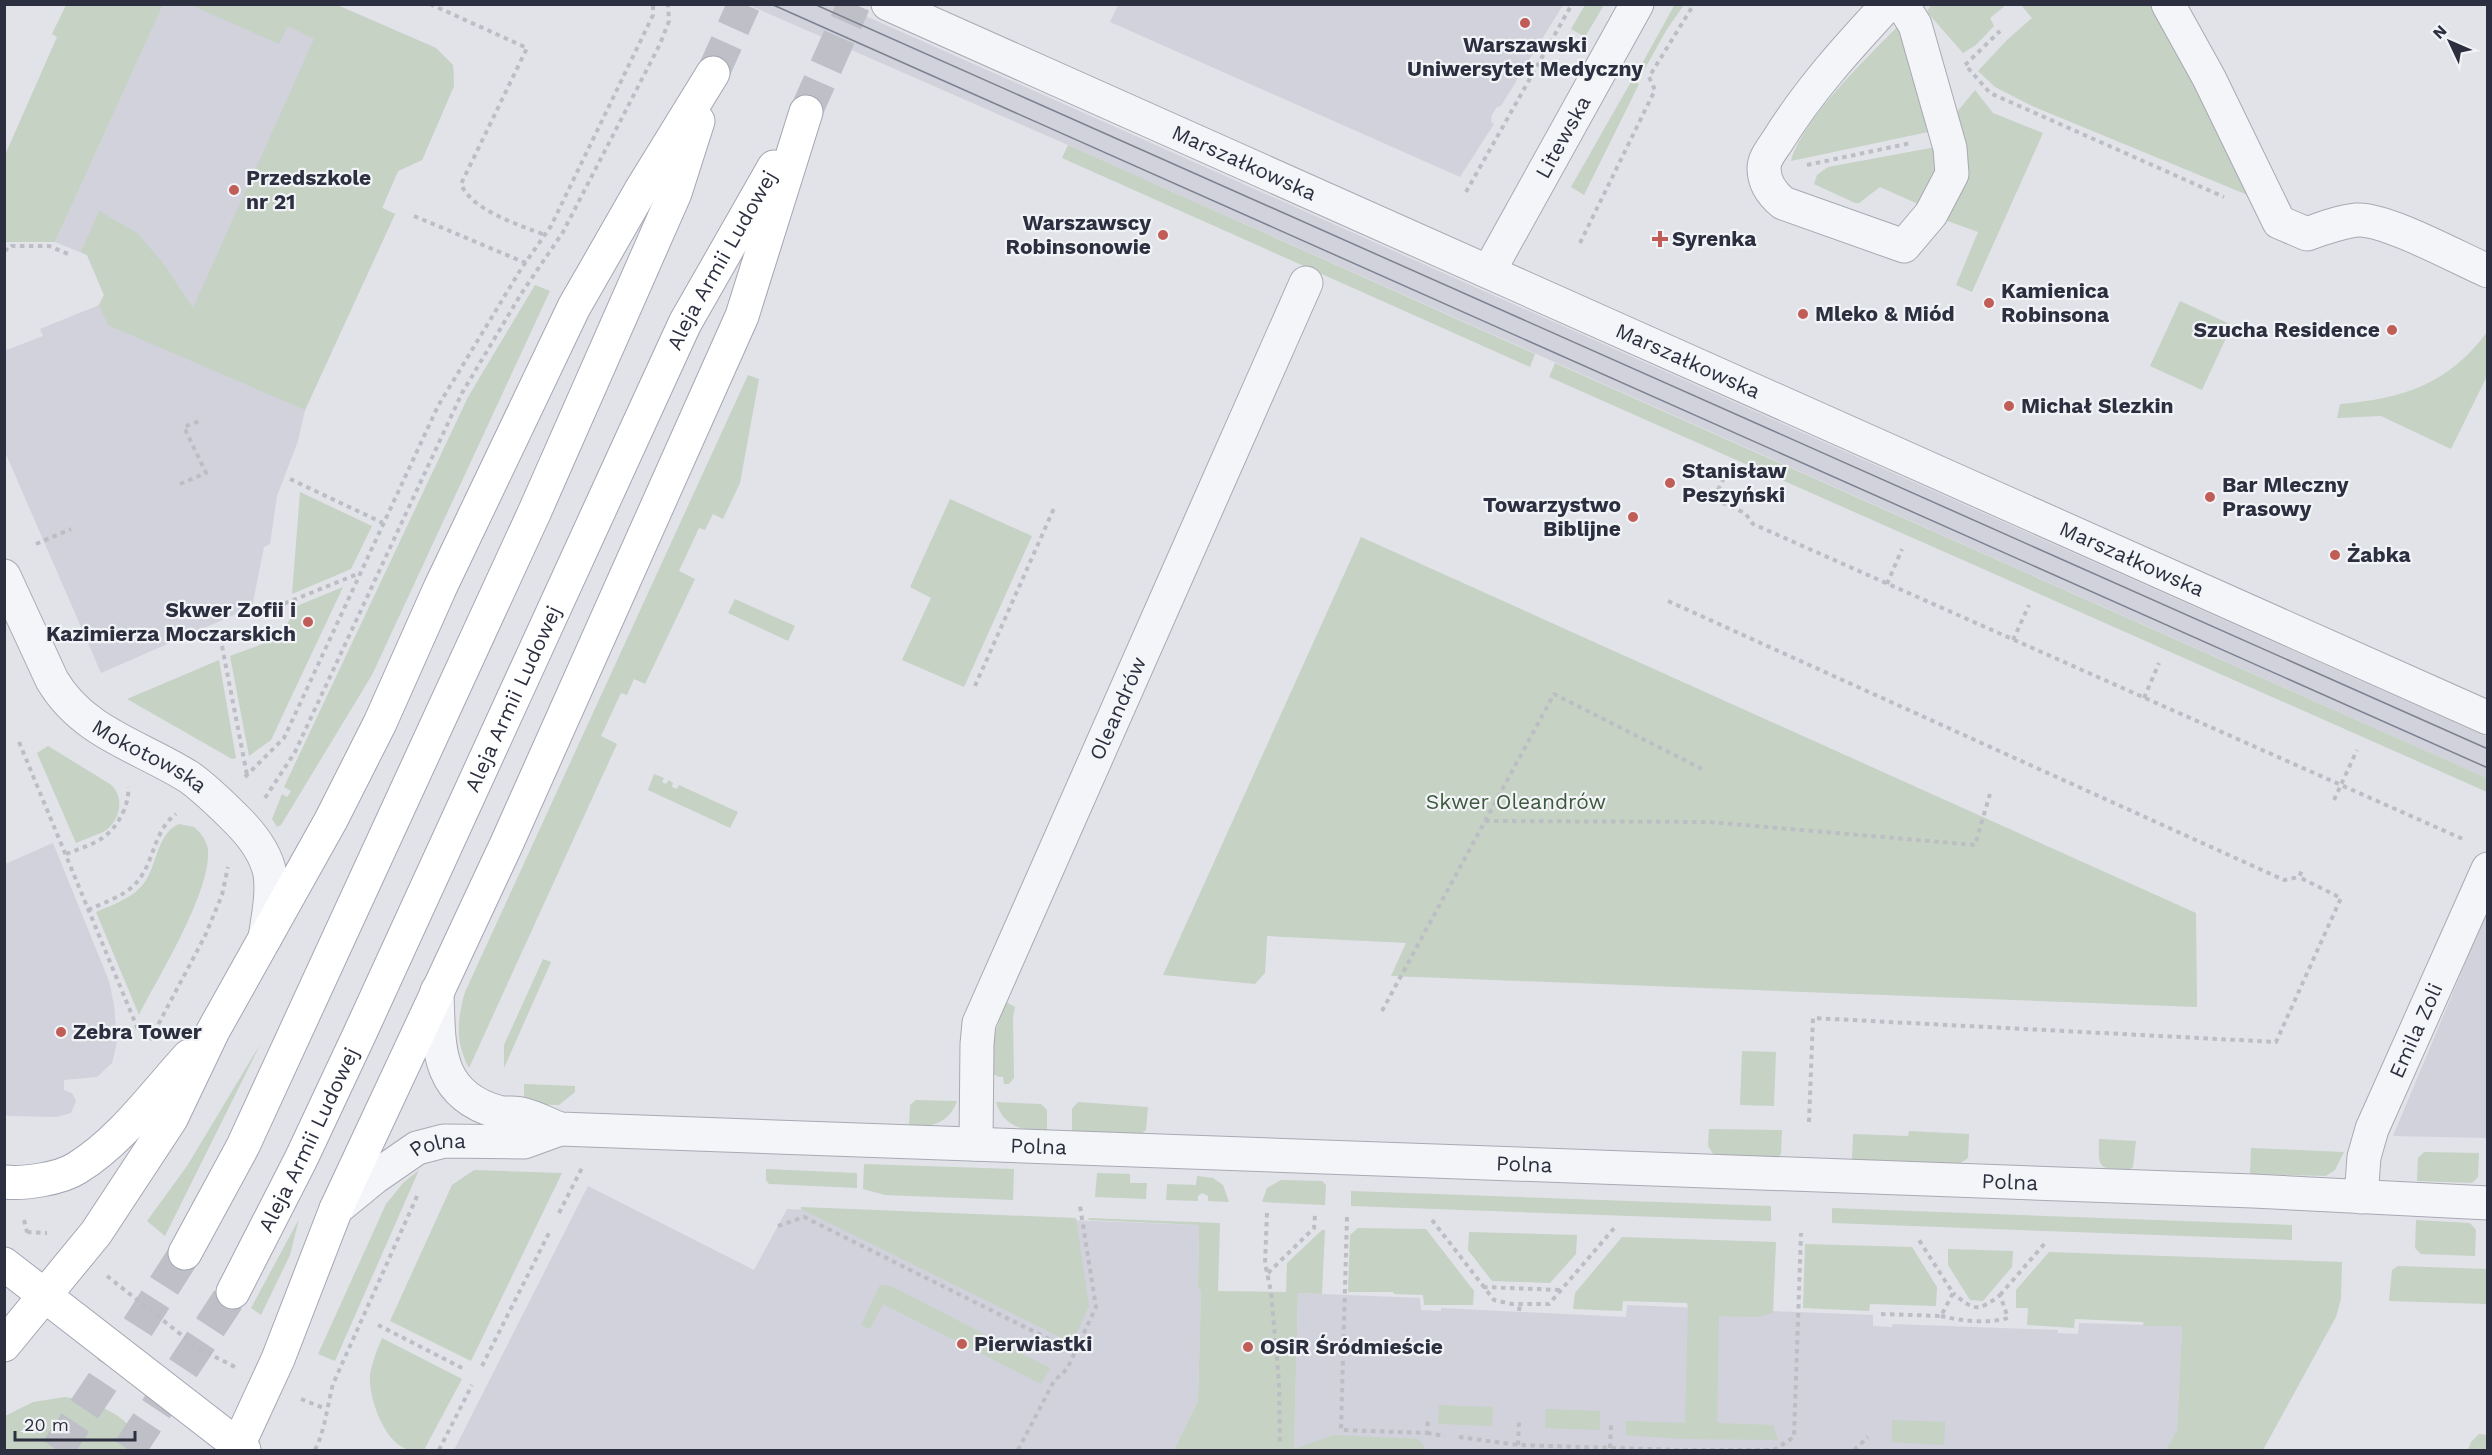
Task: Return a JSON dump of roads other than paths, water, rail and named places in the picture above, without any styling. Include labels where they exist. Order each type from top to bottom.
[{"type":"main road","points":[[4,1345],[46,1297],[109,1214],[171,1119],[213,1031],[331,820],[380,723],[440,588],[574,307],[641,190],[713,73],[675,193],[535,511],[243,1146],[185,1253]]},
{"type":"main road","name":"Aleja Armii Ludowej","points":[[232,1292],[301,1159],[685,323],[806,112],[742,316],[507,843],[437,990]]},
{"type":"main road","points":[[13,1252],[46,1297],[239,1449],[278,1359],[336,1209],[437,990]]},
{"type":"main road","points":[[4,1182],[16,1183],[44,1179],[75,1170],[108,1144],[213,1031]]},
{"type":"street","name":"Marszałkowska","points":[[888,4],[2487,718]]},
{"type":"street","name":"Litewska","points":[[1489,271],[1637,4]]},
{"type":"street","points":[[1888,4],[1843,52],[1794,113],[1766,159],[1765,174],[1769,189],[1783,203],[1904,246],[1931,214],[1952,174],[1947,135],[1915,25],[1902,4]]},
{"type":"street","points":[[2168,4],[2210,78],[2279,222],[2307,234],[2336,224],[2359,220],[2383,224],[2487,271]]},
{"type":"street","name":"Oleandrów","points":[[976,1144],[979,1023],[1306,283]]},
{"type":"street","name":"Mokotowska","points":[[4,576],[52,680],[73,709],[123,744],[189,778],[221,804],[252,837],[262,852],[270,871],[271,895],[264,940]]},
{"type":"street","name":"Emila Zoli","points":[[2361,1197],[2364,1157],[2372,1129],[2487,869]]},
{"type":"street","name":"Polna","points":[[437,990],[441,1058],[450,1081],[457,1089],[489,1109],[525,1115],[560,1130]]},
{"type":"street","name":"Polna","points":[[336,1209],[417,1148],[444,1141],[524,1142],[560,1130],[2241,1190],[2487,1203]]},
{"type":"tunnel","points":[[713,73],[744,4]]},
{"type":"tunnel","points":[[806,112],[854,4]]},
{"type":"tunnel","points":[[57,1450],[185,1253]]},
{"type":"tunnel","points":[[129,1450],[233,1292]]},
{"type":"tram line","points":[[771,4],[2488,768]]},
{"type":"tram line","points":[[814,4],[2488,749]]},
{"type":"place","name":"Warszawski Uniwersytet Medyczny","points":[[1525,23]]},
{"type":"place","name":"Przedszkole nr 21","points":[[234,190]]},
{"type":"place","name":"Warszawscy Robinsonowie","points":[[1163,235]]},
{"type":"place","name":"Syrenka","points":[[1660,239]]},
{"type":"place","name":"Kamienica Robinsona","points":[[1989,303]]},
{"type":"place","name":"Mleko & Miód","points":[[1803,314]]},
{"type":"place","name":"Szucha Residence","points":[[2392,330]]},
{"type":"place","name":"Michał Slezkin","points":[[2009,406]]},
{"type":"place","name":"Stanisław Peszyński","points":[[1670,483]]},
{"type":"place","name":"Bar Mleczny Prasowy","points":[[2210,497]]},
{"type":"place","name":"Towarzystwo Biblijne","points":[[1633,517]]},
{"type":"place","name":"Żabka","points":[[2335,555]]},
{"type":"place","name":"Skwer Zofii i Kazimierza Moczarskich","points":[[308,622]]},
{"type":"place","name":"Zebra Tower","points":[[61,1032]]},
{"type":"place","name":"Pierwiastki","points":[[962,1344]]},
{"type":"place","name":"OSiR Śródmieście","points":[[1248,1347]]},
{"type":"park label","name":"Skwer Oleandrów","points":[[1516,802]]}]
